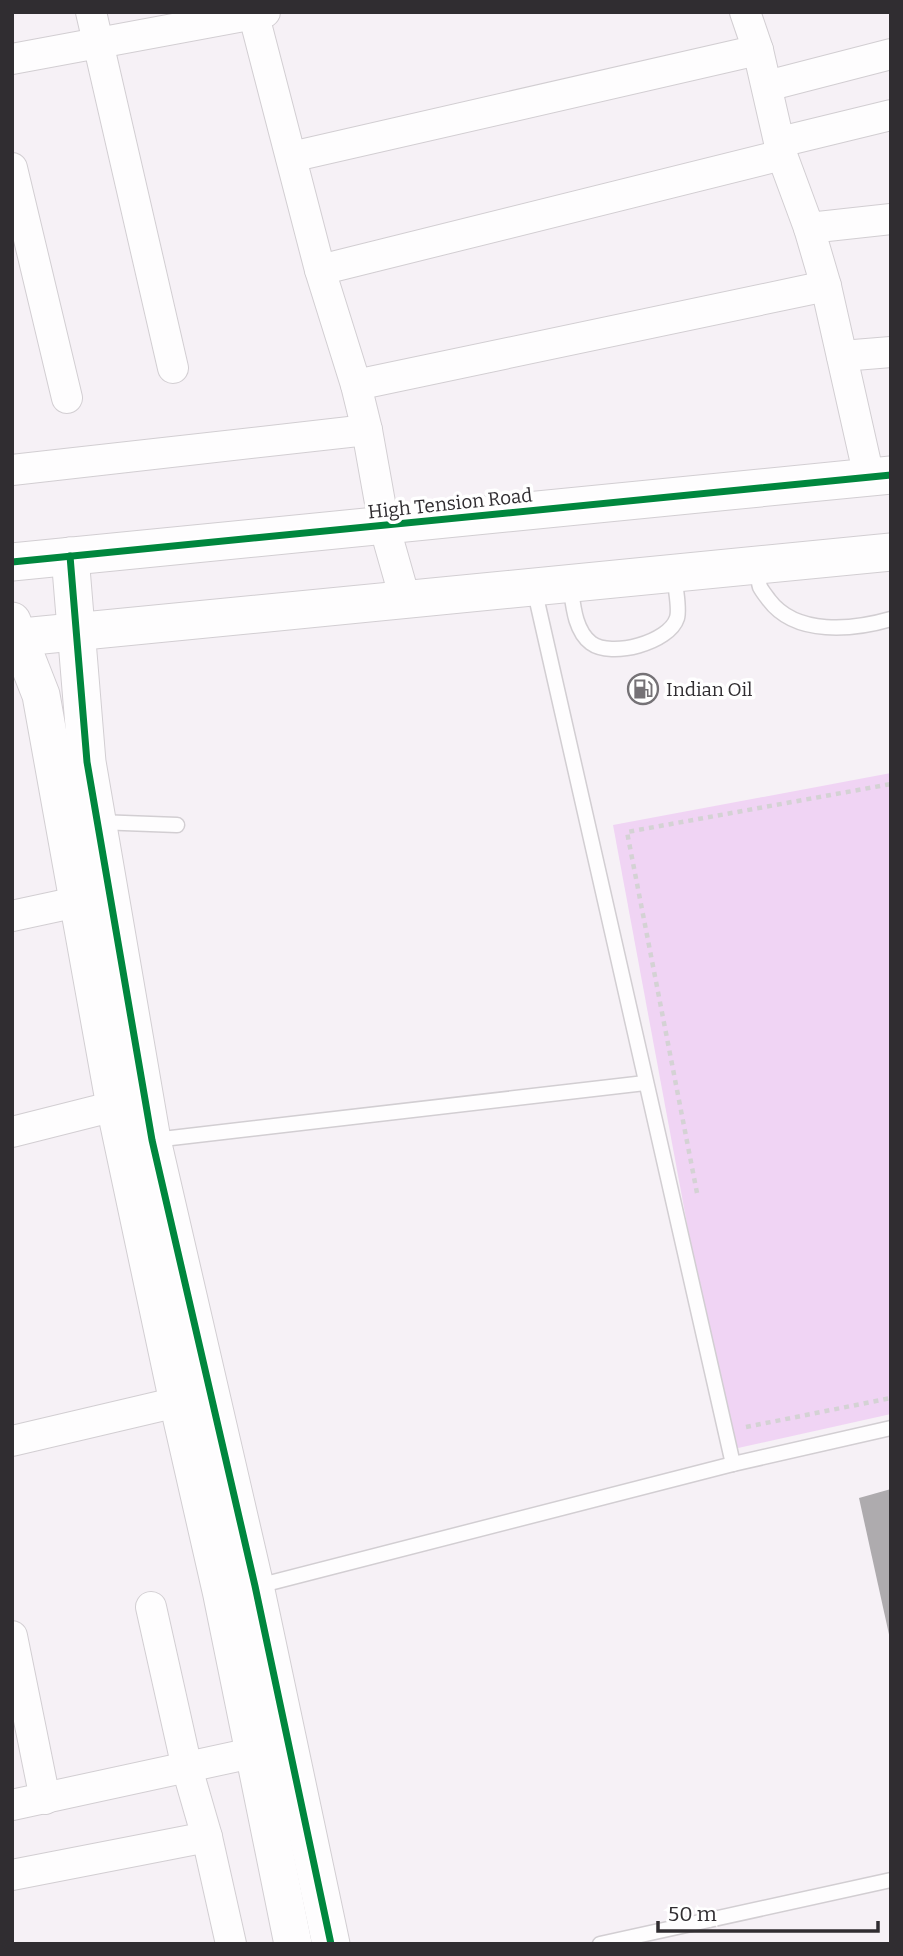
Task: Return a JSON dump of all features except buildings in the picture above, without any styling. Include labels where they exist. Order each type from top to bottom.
[{"type":"street","points":[[91,12],[173,368]]},
{"type":"street","points":[[745,12],[758,50],[781,149],[809,228],[842,356],[880,476]]},
{"type":"street","points":[[12,59],[257,13],[320,270],[356,385],[384,525],[405,599]]},
{"type":"street","points":[[291,157],[758,50]]},
{"type":"street","points":[[767,86],[891,54]]},
{"type":"street","points":[[320,270],[781,149],[891,115]]},
{"type":"street","points":[[12,168],[67,398]]},
{"type":"street","points":[[809,228],[891,219]]},
{"type":"street","points":[[356,385],[826,286]]},
{"type":"street","points":[[842,356],[891,352]]},
{"type":"street","points":[[12,470],[367,430]]},
{"type":"street","name":"High Tension Road","points":[[12,562],[880,476]]},
{"type":"street","points":[[331,1944],[272,1749],[138,1142],[81,825],[41,695],[15,632],[75,632],[891,552]]},
{"type":"street","points":[[70,556],[87,762],[77,902],[116,1105],[138,1142]]},
{"type":"street","points":[[12,916],[77,902]]},
{"type":"street","points":[[12,1132],[116,1105]]},
{"type":"street","points":[[12,1441],[194,1398]]},
{"type":"street","points":[[151,1607],[187,1768],[207,1837],[231,1944]]},
{"type":"street","points":[[12,1636],[45,1799]]},
{"type":"street","points":[[12,1805],[272,1749]]},
{"type":"street","points":[[272,1749],[293,1944]]},
{"type":"street","points":[[12,1875],[207,1837]]},
{"type":"lane","points":[[757,565],[760,588],[777,610],[799,622],[841,629],[891,619]]},
{"type":"lane","points":[[570,583],[580,630],[593,644],[613,650],[653,642],[669,631],[677,618],[674,573]]},
{"type":"lane","points":[[533,586],[733,1464]]},
{"type":"lane","points":[[81,825],[177,825]]},
{"type":"lane","points":[[138,1142],[645,1083]]},
{"type":"lane","points":[[239,1591],[733,1464],[891,1428]]},
{"type":"lane","points":[[600,1944],[891,1880]]},
{"type":"path","points":[[697,1197],[627,832],[891,784]]},
{"type":"path","points":[[739,1429],[891,1398]]},
{"type":"shaded area","points":[[891,773],[891,1414],[729,1450],[613,825]]},
{"type":"cycle path","points":[[12,562],[891,475]]},
{"type":"cycle path","points":[[70,556],[87,762],[152,1140],[255,1586],[331,1944]]},
{"type":"place","name":"Indian Oil","points":[[643,689]]}]
